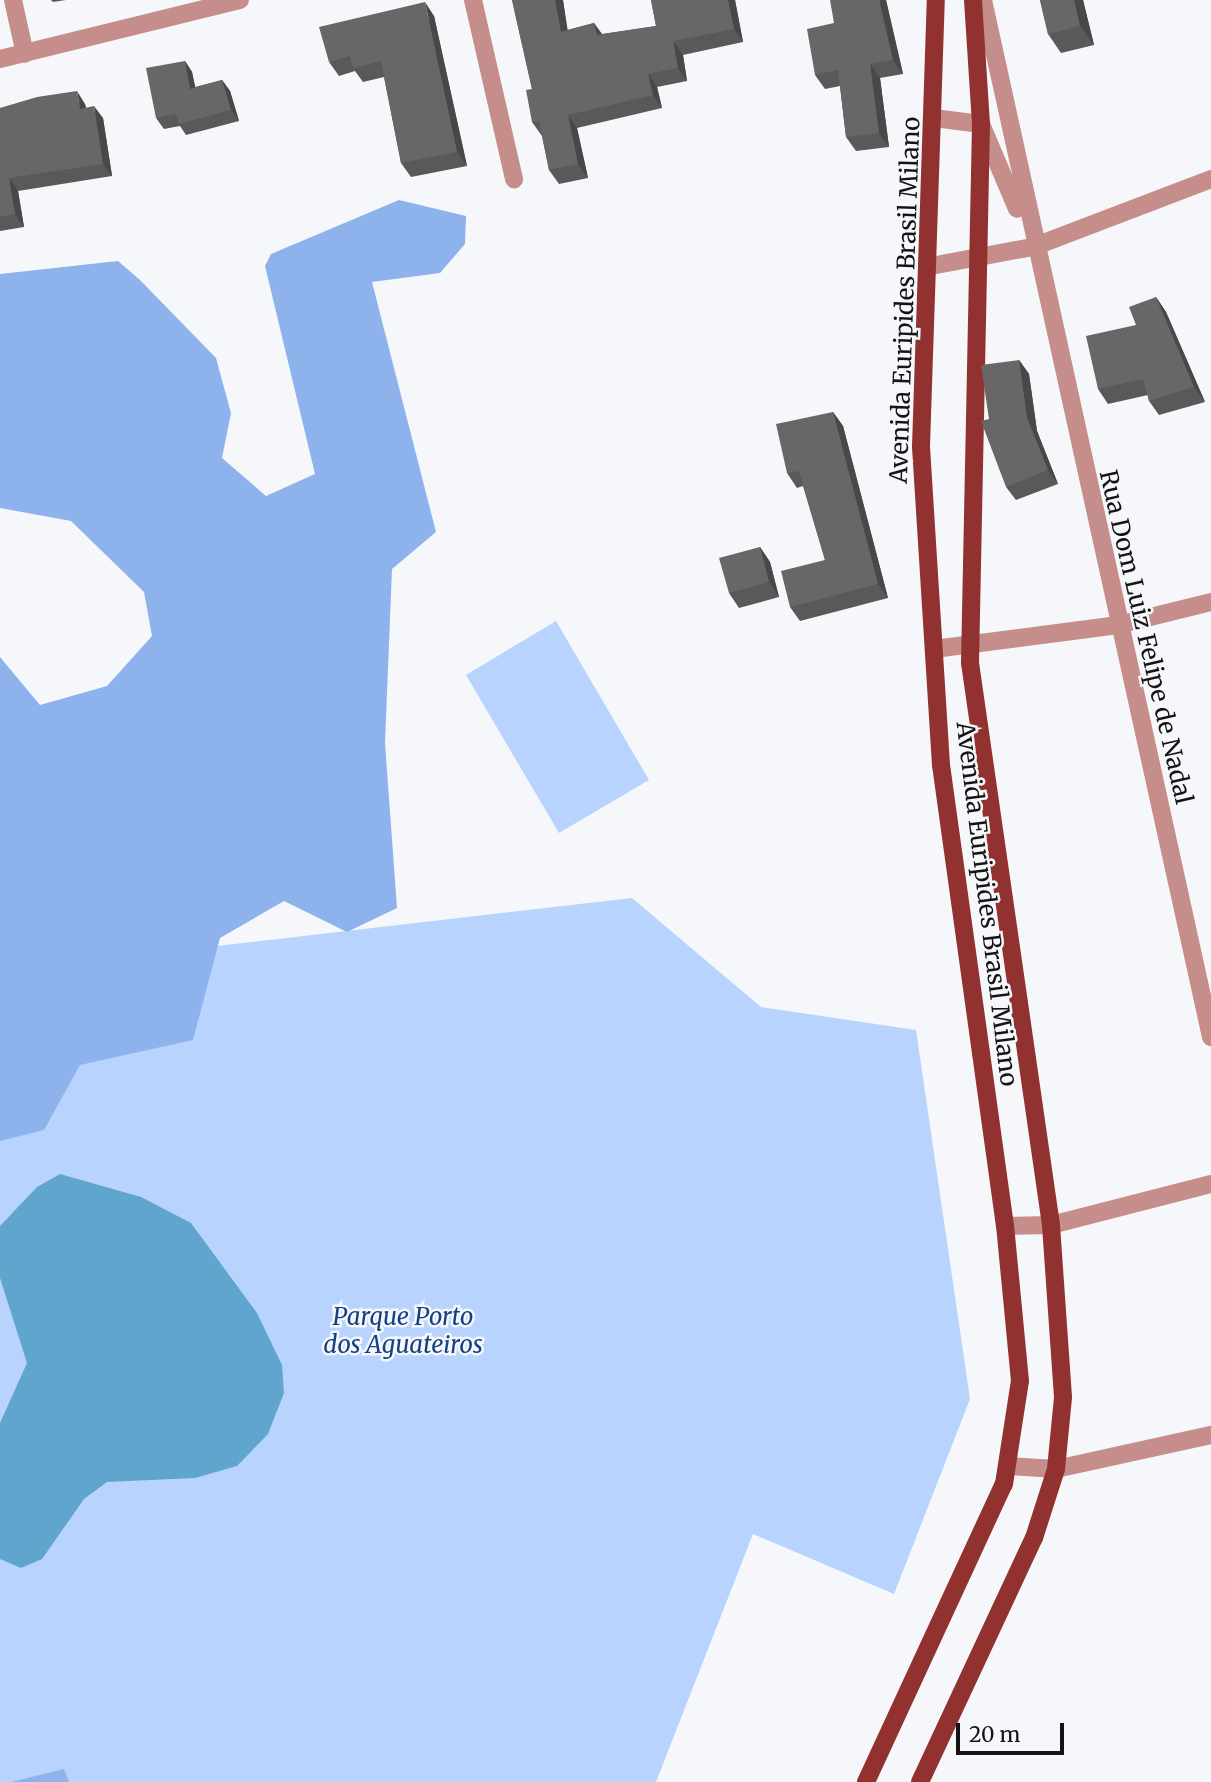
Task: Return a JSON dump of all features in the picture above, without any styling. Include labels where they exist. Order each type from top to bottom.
[{"type":"main road","name":"Avenida Euripides Brasil Milano","points":[[873,1780],[1009,1466],[1020,1381],[1005,1226],[942,765],[921,446],[931,266],[936,0]]},
{"type":"main road","name":"Avenida Euripides Brasil Milano","points":[[920,1782],[1034,1538],[1056,1469],[1063,1397],[1051,1225],[970,647],[974,262],[981,124],[973,0]]},
{"type":"street","points":[[13,0],[25,54]]},
{"type":"street","points":[[0,59],[240,0]]},
{"type":"street","points":[[472,0],[514,179]]},
{"type":"street","name":"Rua Dom Luiz Felipe de Nadal","points":[[982,0],[1033,247],[1211,1037]]},
{"type":"street","points":[[934,118],[981,124]]},
{"type":"street","name":"Rua Dom Luiz Felipe de Nadal","points":[[981,124],[1033,247]]},
{"type":"street","points":[[931,266],[974,262],[1033,247],[1211,179]]},
{"type":"street","points":[[934,649],[970,647],[1118,625],[1211,602]]},
{"type":"street","points":[[1005,1226],[1051,1225],[1211,1184]]},
{"type":"street","points":[[1009,1466],[1056,1469],[1211,1435]]},
{"type":"green space","points":[[556,621],[649,780],[559,833],[466,675]]},
{"type":"green space","name":"Parque Porto dos Aguateiros","points":[[632,898],[761,1007],[916,1030],[970,1399],[894,1594],[753,1534],[656,1782],[0,1782],[0,971]]},
{"type":"shaded area","points":[[399,200],[466,216],[465,244],[440,273],[372,282],[436,532],[392,569],[385,743],[397,908],[347,932],[284,901],[220,938],[193,1040],[80,1065],[44,1130],[0,1141],[0,657],[40,705],[107,686],[152,636],[144,592],[71,521],[0,508],[0,274],[118,261],[216,358],[231,413],[222,458],[266,496],[315,474],[265,266],[271,254]]},
{"type":"shaded area","points":[[60,1174],[141,1197],[191,1223],[257,1313],[282,1365],[284,1393],[268,1434],[237,1466],[195,1478],[107,1482],[84,1499],[42,1559],[21,1568],[0,1559],[0,1423],[27,1363],[0,1278],[0,1226],[37,1187]]},
{"type":"shaded area","points":[[64,1769],[69,1782],[12,1782],[15,1781]]},
{"type":"building","points":[[512,0],[555,0],[561,32],[594,23],[597,35],[656,26],[651,0],[728,0],[734,29],[673,41],[678,68],[648,74],[653,95],[568,115],[578,164],[549,170],[539,121],[532,122],[526,90],[532,89]]},
{"type":"building","points":[[830,0],[879,0],[893,60],[870,64],[879,133],[846,137],[838,70],[815,75],[807,29],[834,23]]},
{"type":"building","points":[[1040,0],[1074,0],[1080,26],[1048,34]]},
{"type":"building","points":[[425,2],[457,152],[401,163],[381,61],[353,68],[350,56],[329,62],[319,27]]},
{"type":"building","points":[[185,61],[190,89],[222,80],[231,110],[179,124],[176,114],[156,118],[146,68]]},
{"type":"building","points":[[77,91],[80,109],[94,106],[103,164],[9,178],[15,214],[0,217],[0,108],[37,97]]},
{"type":"building","points":[[1156,297],[1194,387],[1149,401],[1143,379],[1098,389],[1086,336],[1136,325],[1129,307]]},
{"type":"building","points":[[1019,360],[1027,418],[1048,470],[1006,487],[981,421],[989,419],[981,365]]},
{"type":"building","points":[[833,412],[878,584],[790,607],[781,571],[825,560],[799,471],[787,473],[776,424]]},
{"type":"building","points":[[760,547],[769,582],[729,593],[719,558]]}]
